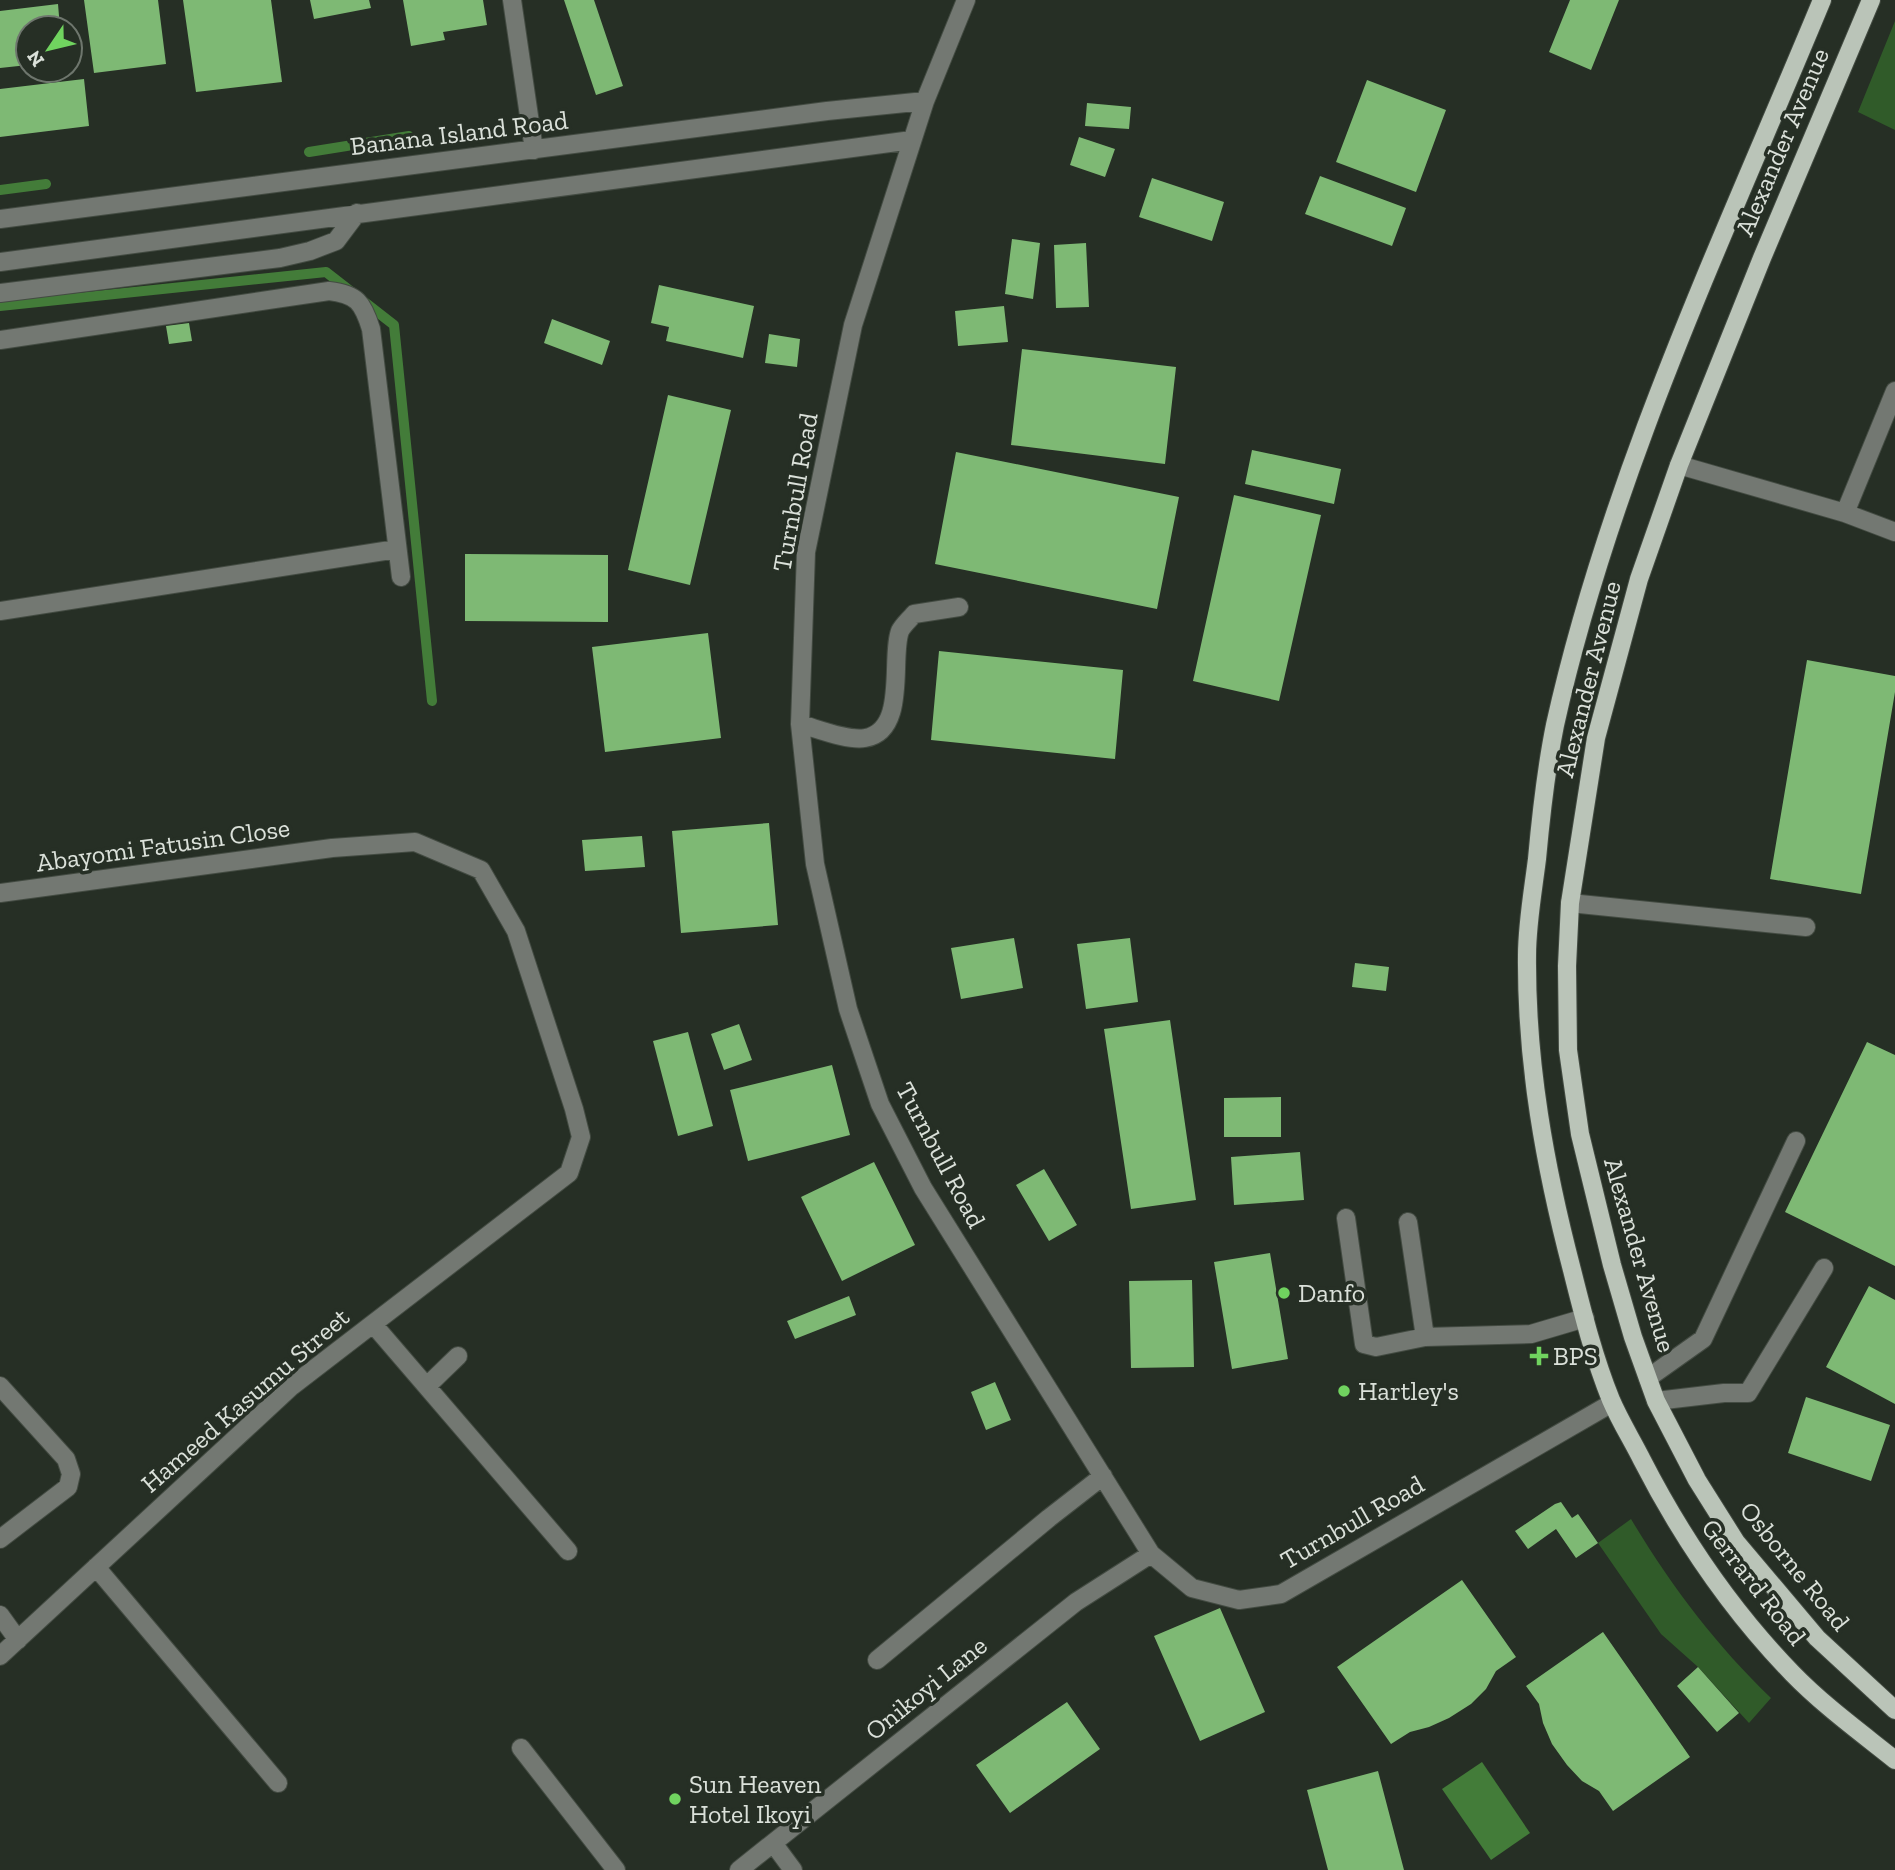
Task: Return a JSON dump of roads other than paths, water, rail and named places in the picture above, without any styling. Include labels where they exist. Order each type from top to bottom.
[{"type":"main road","name":"Alexander Avenue","points":[[1612,1403],[1585,1318],[1552,1195],[1539,1122],[1531,1041],[1527,952],[1554,729],[1580,625],[1611,527],[1673,358],[1822,0]]},
{"type":"main road","name":"Alexander Avenue","points":[[1656,1401],[1612,1265],[1580,1134],[1569,1050],[1567,966],[1570,903],[1596,738],[1639,579],[1679,465],[1762,258],[1871,0]]},
{"type":"main road","name":"Osborne Road","points":[[1656,1401],[1697,1480],[1735,1542],[1816,1638],[1895,1710]]},
{"type":"main road","name":"Gerrard Road","points":[[1612,1403],[1672,1517],[1737,1612],[1794,1675],[1895,1760]]},
{"type":"street","points":[[512,0],[534,150]]},
{"type":"street","name":"Turnbull Road","points":[[966,0],[925,101],[853,325],[806,552],[800,724],[815,864],[848,1009],[880,1104],[923,1188],[1151,1554],[1192,1588],[1239,1600],[1281,1594],[1612,1403]]},
{"type":"street","name":"Banana Island Road","points":[[0,219],[827,111],[925,101]]},
{"type":"street","points":[[0,262],[912,139]]},
{"type":"street","points":[[0,293],[280,258],[336,241],[357,213]]},
{"type":"street","points":[[0,340],[329,291],[343,293],[358,300],[372,329],[401,577]]},
{"type":"street","points":[[1845,513],[1895,391]]},
{"type":"street","points":[[1679,465],[1845,513],[1895,531]]},
{"type":"street","points":[[0,611],[397,549]]},
{"type":"street","points":[[800,724],[850,737],[865,738],[876,733],[888,720],[895,697],[900,631],[914,614],[959,607]]},
{"type":"street","name":"Abayomi Fatusin Close","points":[[0,893],[332,848],[415,842],[481,870],[516,931],[574,1109],[581,1137],[569,1172]]},
{"type":"street","points":[[1570,903],[1806,927]]},
{"type":"street","points":[[1648,1378],[1703,1339],[1796,1141]]},
{"type":"street","name":"Hameed Kasumu Street","points":[[0,1656],[292,1386],[569,1172]]},
{"type":"street","points":[[1346,1218],[1364,1344],[1376,1347],[1425,1337],[1531,1334],[1585,1318]]},
{"type":"street","points":[[1408,1222],[1425,1337]]},
{"type":"street","points":[[1656,1401],[1724,1393],[1748,1394],[1824,1268]]},
{"type":"street","points":[[373,1324],[568,1551]]},
{"type":"street","points":[[427,1387],[458,1356]]},
{"type":"street","points":[[0,1386],[66,1459],[71,1474],[68,1487],[0,1539]]},
{"type":"street","points":[[877,1660],[1103,1476]]},
{"type":"street","name":"Onikoyi Lane","points":[[739,1870],[1076,1602],[1151,1554]]},
{"type":"street","points":[[96,1567],[278,1783]]},
{"type":"street","points":[[0,1615],[18,1640]]},
{"type":"street","points":[[521,1748],[616,1870]]},
{"type":"street","points":[[773,1843],[793,1870]]},
{"type":"waterway","points":[[309,152],[409,136]]},
{"type":"waterway","points":[[0,190],[46,184]]},
{"type":"waterway","points":[[0,306],[326,272],[394,325],[432,701]]},
{"type":"place","name":"Danfo","points":[[1284,1293]]},
{"type":"place","name":"BPS","points":[[1539,1356]]},
{"type":"place","name":"Hartley's","points":[[1344,1391]]},
{"type":"place","name":"Sun Heaven Hotel Ikoyi","points":[[675,1799]]}]
